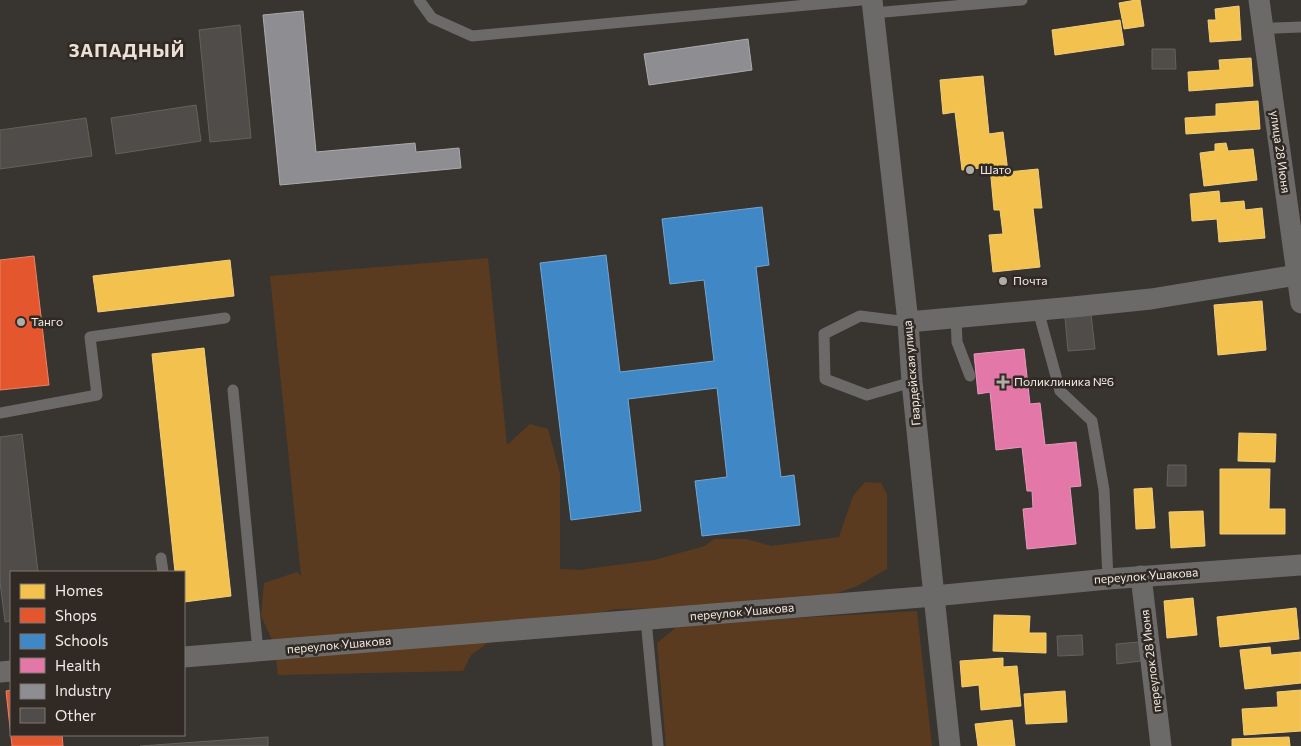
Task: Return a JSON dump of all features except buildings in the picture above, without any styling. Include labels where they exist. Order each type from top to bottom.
[{"type":"street","name":"улица 28 Июня","points":[[1259,0],[1301,303]]},
{"type":"street","name":"Гвардейская улица","points":[[869,4],[908,322],[912,382],[950,746]]},
{"type":"street","points":[[908,322],[1151,299],[1297,275]]},
{"type":"street","name":"переулок Ушакова","points":[[185,657],[934,596],[1141,576],[1301,565]]},
{"type":"street","name":"переулок 28 Июня","points":[[1141,576],[1161,746]]},
{"type":"lane","points":[[419,0],[432,18],[472,36],[869,4],[1022,0]]},
{"type":"lane","points":[[1263,30],[1301,27]]},
{"type":"lane","points":[[1038,310],[1060,391],[1092,421],[1104,490],[1108,579]]},
{"type":"lane","points":[[908,322],[860,316],[824,334],[825,379],[867,394],[912,382]]},
{"type":"lane","points":[[956,317],[957,342],[970,376]]},
{"type":"lane","points":[[0,413],[97,395],[90,338],[225,318]]},
{"type":"lane","points":[[233,390],[258,651]]},
{"type":"lane","points":[[161,558],[163,571]]},
{"type":"lane","points":[[646,620],[658,746]]},
{"type":"shaded area","points":[[488,258],[507,445],[530,424],[548,429],[560,474],[560,569],[579,570],[654,560],[705,546],[714,539],[747,539],[771,546],[839,537],[853,496],[865,482],[881,483],[887,494],[887,569],[857,586],[798,607],[615,609],[489,642],[471,655],[463,671],[278,675],[274,644],[261,616],[264,583],[297,572],[301,576],[270,276]]},
{"type":"shaded area","points":[[917,611],[932,746],[666,746],[657,643],[679,625]]},
{"type":"place","name":"Шато","points":[[970,170]]},
{"type":"place","name":"Почта","points":[[1003,281]]},
{"type":"place","name":"Танго","points":[[21,322]]},
{"type":"place","name":"Поликлиника №6","points":[[1003,382]]},
{"type":"district","name":"ЗАПАДНЫЙ","points":[[127,51]]}]
